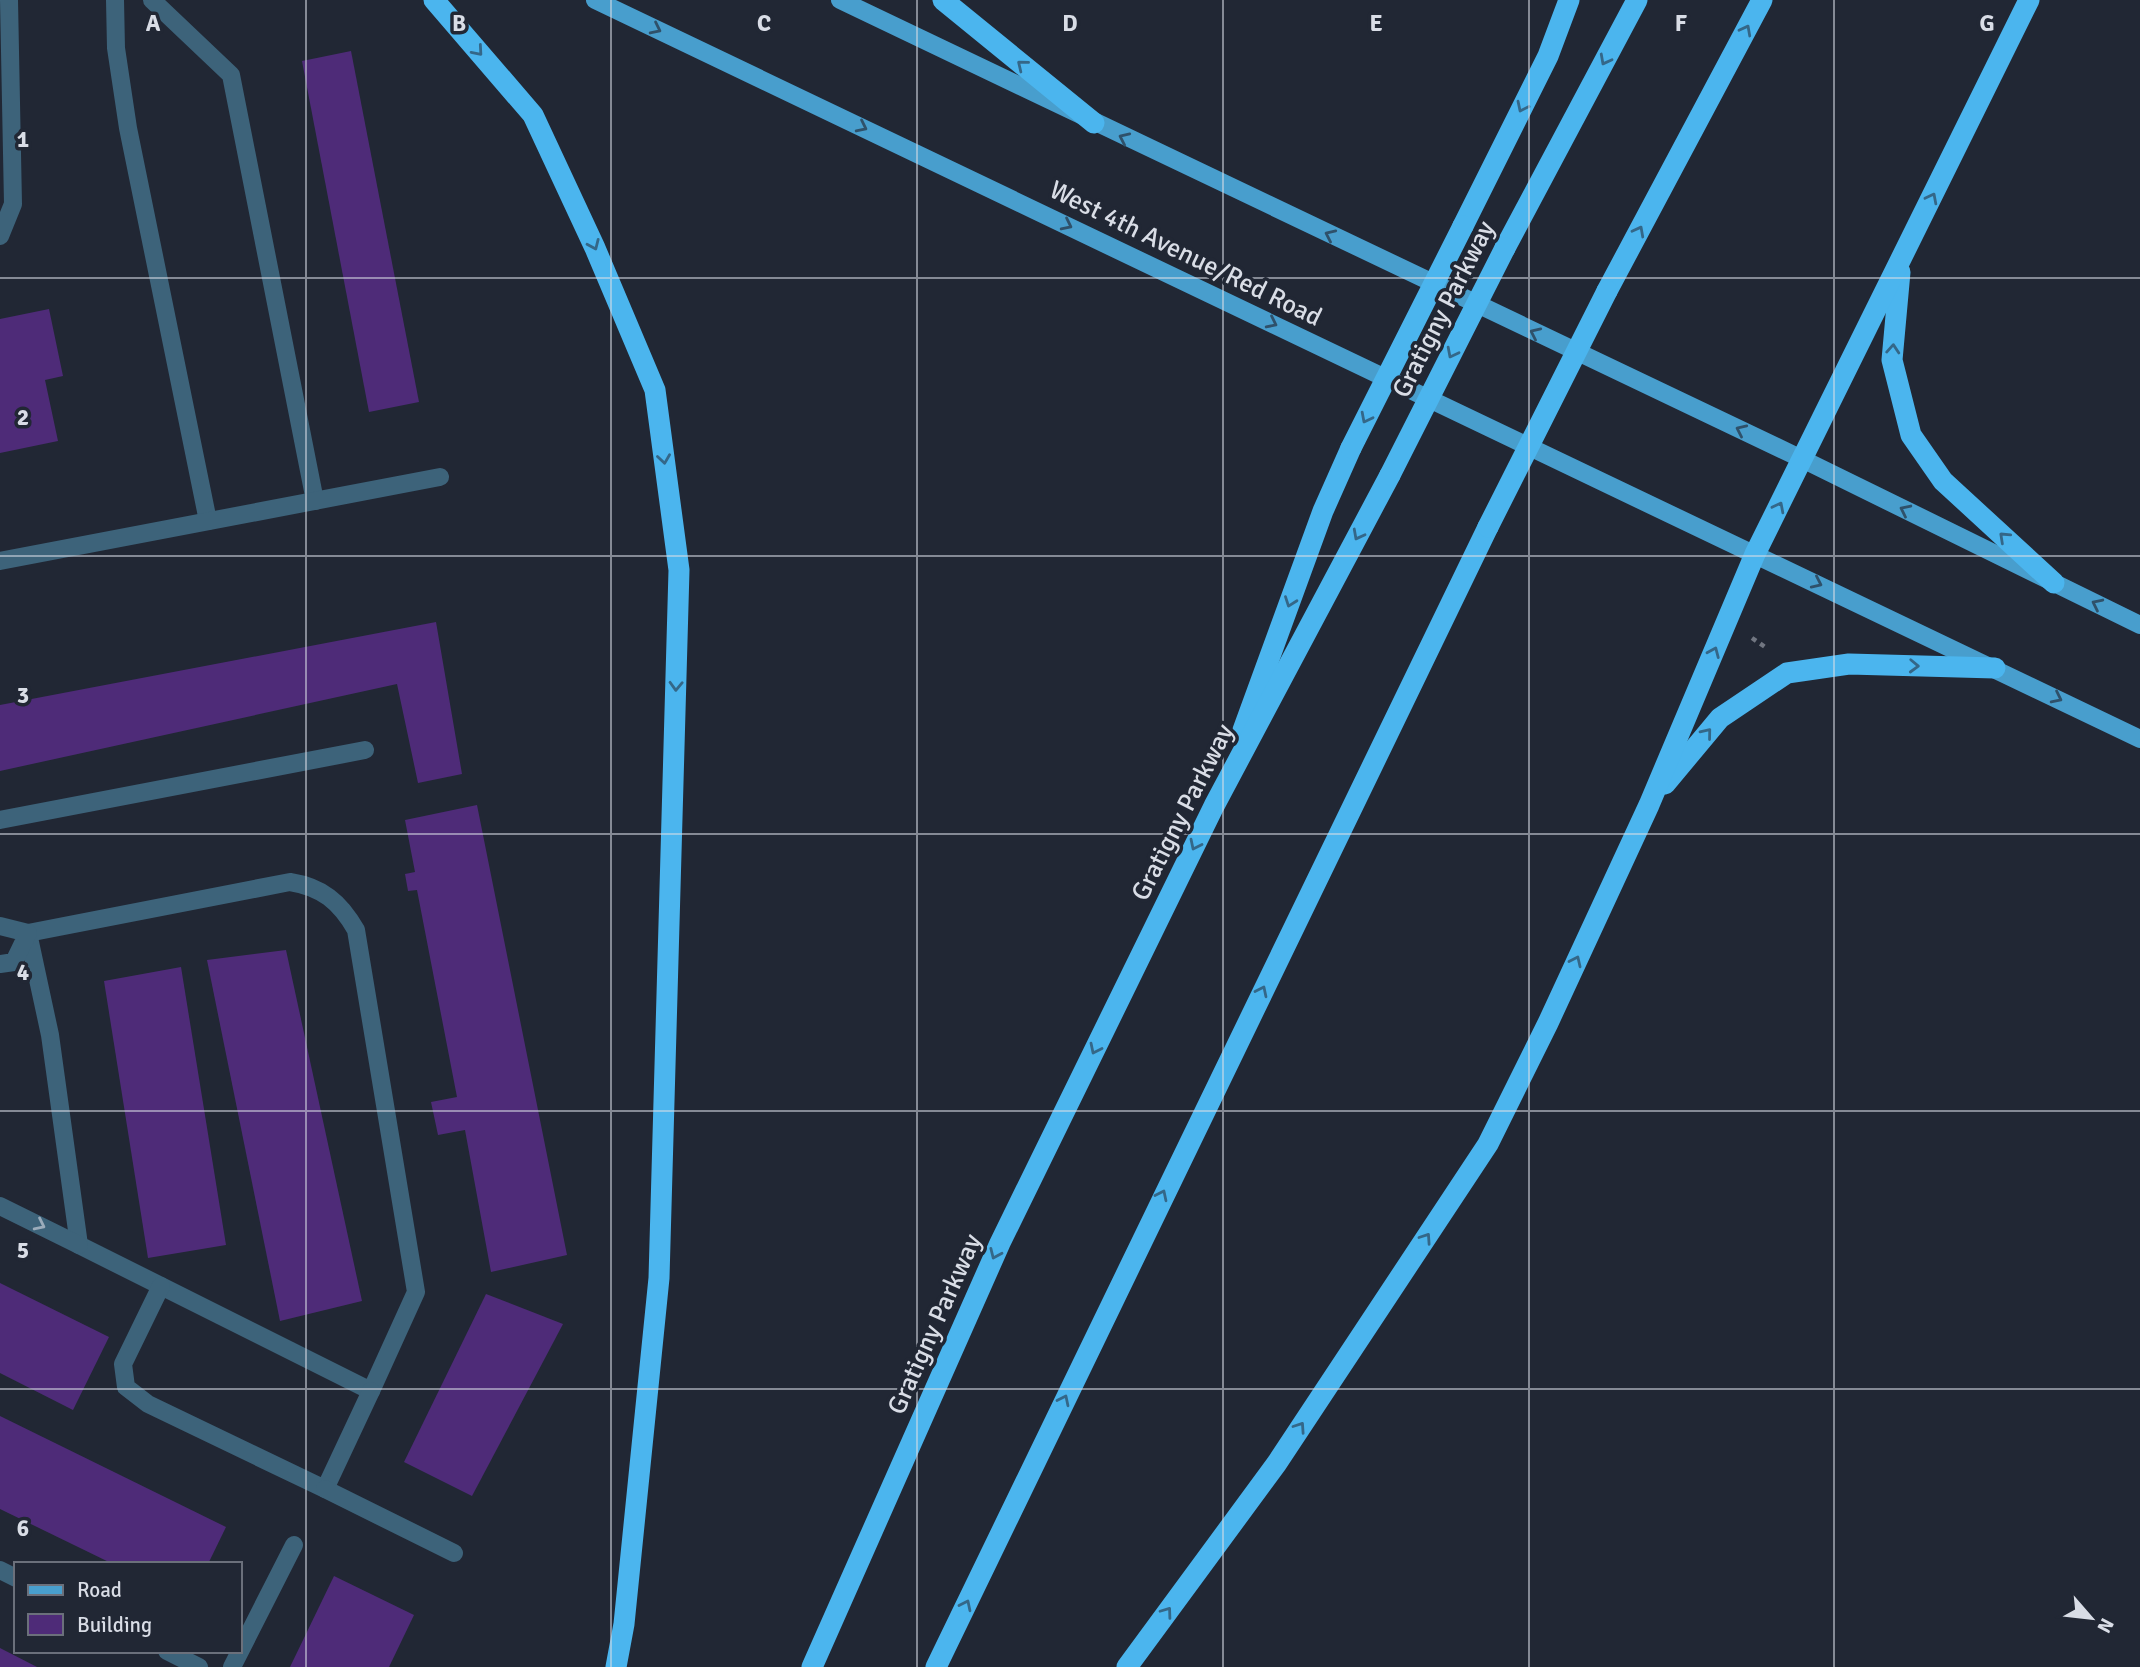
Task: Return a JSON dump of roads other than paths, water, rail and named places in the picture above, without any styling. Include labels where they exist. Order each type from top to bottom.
[{"type":"highway","points":[[433,0],[533,115],[596,248],[655,390],[679,570],[659,1278],[624,1625],[615,1667]]},
{"type":"highway","points":[[943,0],[1094,123]]},
{"type":"highway","points":[[1214,806],[1323,511],[1351,448],[1548,55],[1569,0]]},
{"type":"highway","name":"Gratigny Parkway","points":[[812,1667],[1000,1244],[1214,806],[1637,0]]},
{"type":"highway","points":[[936,1667],[1488,527],[1607,291],[1762,0]]},
{"type":"highway","points":[[1127,1667],[1277,1463],[1488,1144],[1548,1023],[1649,805],[1755,554],[2029,0]]},
{"type":"highway","points":[[1901,259],[1892,360],[1911,435],[1943,481],[2054,583]]},
{"type":"highway","points":[[1649,805],[1720,718],[1787,673],[1849,664],[1995,668]]},
{"type":"main road","name":"West 4th Avenue/Red Road","points":[[595,0],[2140,739]]},
{"type":"main road","points":[[840,0],[1802,459],[2140,625]]},
{"type":"street","points":[[0,236],[13,204],[9,0]]},
{"type":"street","points":[[115,0],[116,48],[128,128],[208,521]]},
{"type":"street","points":[[152,0],[231,75],[315,501]]},
{"type":"street","points":[[0,561],[440,477]]},
{"type":"street","points":[[0,820],[365,750]]},
{"type":"street","points":[[0,926],[28,933],[290,882],[322,890],[342,908],[356,930],[416,1292],[325,1489]]},
{"type":"street","points":[[0,964],[13,962],[28,933]]},
{"type":"street","points":[[28,933],[50,1035],[79,1245]]},
{"type":"street","points":[[0,1206],[371,1391]]},
{"type":"street","points":[[161,1286],[123,1364],[126,1387],[148,1404],[454,1553]]},
{"type":"street","points":[[242,1647],[294,1545]]},
{"type":"street","points":[[171,1653],[199,1667]]}]
